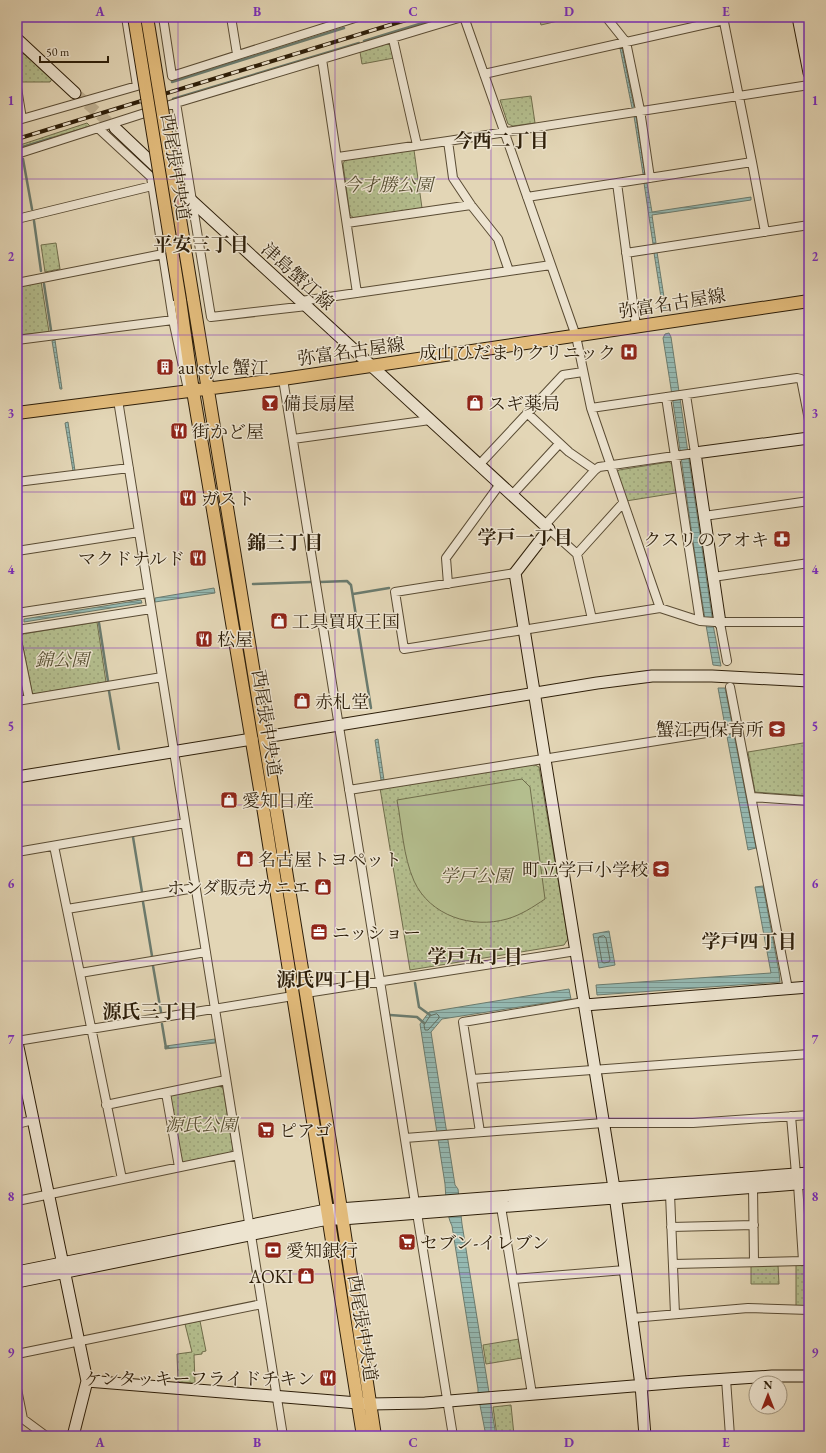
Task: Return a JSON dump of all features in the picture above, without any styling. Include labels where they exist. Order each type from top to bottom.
[{"type":"main road","name":"西尾張中央道","points":[[134,17],[180,300],[191,391],[252,739],[362,1436]]},
{"type":"main road","name":"西尾張中央道","points":[[147,17],[342,1214],[375,1436]]},
{"type":"main road","name":"弥富名古屋線","points":[[17,413],[283,379],[809,301]]},
{"type":"street","points":[[17,88],[20,120],[137,86],[126,17]]},
{"type":"street","points":[[163,17],[172,76],[237,54],[358,17]]},
{"type":"street","points":[[231,17],[237,54]]},
{"type":"street","points":[[17,154],[176,103],[463,17],[576,336],[590,408],[660,608]]},
{"type":"street","points":[[606,17],[626,42],[640,110],[650,178]]},
{"type":"street","points":[[798,17],[809,73]]},
{"type":"street","points":[[484,74],[723,19],[765,232]]},
{"type":"street","points":[[17,39],[75,93]]},
{"type":"street","points":[[393,39],[417,145]]},
{"type":"street","points":[[322,59],[358,293]]},
{"type":"street","points":[[338,156],[448,141],[504,131],[809,85]]},
{"type":"street","points":[[176,103],[211,317],[304,304],[358,293],[551,265]]},
{"type":"street","points":[[98,128],[151,177],[174,320],[191,391]]},
{"type":"street","name":"津島蟹江線","points":[[115,128],[192,201],[547,527]]},
{"type":"street","points":[[448,141],[453,178],[471,205],[498,239],[509,271]]},
{"type":"street","points":[[528,197],[752,162]]},
{"type":"street","points":[[617,183],[636,326]]},
{"type":"street","points":[[17,219],[152,186]]},
{"type":"street","points":[[347,223],[471,205]]},
{"type":"street","points":[[626,253],[809,226]]},
{"type":"street","points":[[17,283],[163,254]]},
{"type":"street","points":[[17,340],[174,320]]},
{"type":"street","points":[[479,465],[563,375],[583,372]]},
{"type":"street","points":[[590,408],[797,378],[801,379],[809,420]]},
{"type":"street","points":[[283,379],[453,1436]]},
{"type":"street","points":[[683,395],[692,454],[704,516],[718,622],[727,661]]},
{"type":"street","points":[[668,397],[702,621]]},
{"type":"street","points":[[118,400],[283,1436]]},
{"type":"street","points":[[527,413],[569,452],[595,470]]},
{"type":"street","points":[[293,439],[430,420]]},
{"type":"street","points":[[645,1436],[641,1385],[615,1193],[515,573],[547,527],[598,468],[809,438]]},
{"type":"street","points":[[512,495],[560,444]]},
{"type":"street","points":[[17,482],[128,468]]},
{"type":"street","points":[[448,584],[446,558],[500,484]]},
{"type":"street","points":[[704,516],[809,501]]},
{"type":"street","points":[[577,554],[622,503]]},
{"type":"street","points":[[547,527],[577,554],[592,619]]},
{"type":"street","points":[[17,552],[139,532]]},
{"type":"street","points":[[713,577],[809,563]]},
{"type":"street","points":[[515,573],[395,592],[404,649],[660,608],[702,621],[809,622]]},
{"type":"street","points":[[17,613],[148,593]]},
{"type":"street","points":[[17,630],[151,609]]},
{"type":"street","points":[[17,640],[29,699]]},
{"type":"street","points":[[265,737],[597,683],[652,676],[712,676],[809,681]]},
{"type":"street","points":[[17,701],[162,677]]},
{"type":"street","points":[[730,687],[736,728],[752,797],[788,989]]},
{"type":"street","points":[[349,790],[736,728]]},
{"type":"street","points":[[17,777],[252,739]]},
{"type":"street","points":[[752,797],[809,801]]},
{"type":"street","points":[[17,852],[185,824]]},
{"type":"street","points":[[54,846],[122,1179]]},
{"type":"street","points":[[67,909],[196,888]]},
{"type":"street","points":[[306,993],[576,951]]},
{"type":"street","points":[[80,973],[206,952]]},
{"type":"street","points":[[480,1132],[463,1022],[584,1004],[809,987]]},
{"type":"street","points":[[73,1436],[87,1381],[17,1044],[91,1029],[293,996]]},
{"type":"street","points":[[472,1079],[809,1054]]},
{"type":"street","points":[[106,1105],[226,1080]]},
{"type":"street","points":[[166,1093],[179,1167]]},
{"type":"street","points":[[405,1138],[603,1123],[693,1123],[809,1115]]},
{"type":"street","points":[[673,1264],[806,1260],[801,1180],[791,1116]]},
{"type":"street","points":[[17,1124],[33,1120]]},
{"type":"street","points":[[17,1201],[238,1155]]},
{"type":"street","points":[[461,1205],[501,1207],[615,1193],[670,1194],[753,1187],[801,1180],[809,1172]]},
{"type":"street","points":[[17,1282],[63,1268],[327,1214],[801,1180]]},
{"type":"street","points":[[753,1187],[754,1262]]},
{"type":"street","points":[[670,1194],[675,1314]]},
{"type":"street","points":[[501,1207],[532,1394]]},
{"type":"street","points":[[671,1227],[754,1225]]},
{"type":"street","points":[[17,1272],[63,1268]]},
{"type":"street","points":[[513,1279],[626,1270]]},
{"type":"street","points":[[17,1354],[262,1304]]},
{"type":"street","points":[[632,1318],[748,1308],[809,1310]]},
{"type":"street","points":[[87,1381],[370,1404],[448,1402],[641,1385],[726,1379],[809,1376]]},
{"type":"street","points":[[726,1379],[730,1436]]},
{"type":"street","points":[[17,1389],[20,1420],[46,1436]]},
{"type":"green space","points":[[539,17],[561,17],[562,20],[541,25]]},
{"type":"green space","points":[[386,44],[391,45],[394,58],[362,64],[360,52]]},
{"type":"green space","points":[[17,53],[24,54],[52,79],[50,82],[22,82]]},
{"type":"green space","points":[[531,96],[535,123],[513,126],[508,124],[500,100]]},
{"type":"green space","points":[[87,123],[90,126],[17,148],[17,146]]},
{"type":"green space","name":"今才勝公園","points":[[414,150],[422,208],[354,218],[350,215],[343,164],[345,160]]},
{"type":"green space","points":[[56,243],[60,269],[45,272],[41,245]]},
{"type":"green space","points":[[41,281],[49,332],[17,335],[17,286]]},
{"type":"green space","points":[[669,462],[672,464],[676,493],[626,501],[616,473],[619,470]]},
{"type":"green space","name":"錦公園","points":[[97,622],[106,682],[34,694],[32,692],[21,637],[23,634]]},
{"type":"green space","points":[[809,742],[809,796],[755,792],[748,752]]},
{"type":"green space","name":"学戸公園","points":[[533,764],[539,767],[568,939],[564,945],[410,970],[380,788]]},
{"type":"green space","points":[[522,779],[530,787],[545,899],[517,915],[494,922],[466,921],[441,911],[430,903],[421,893],[410,871],[405,851],[397,800]]},
{"type":"green space","name":"源氏公園","points":[[219,1086],[223,1088],[233,1149],[230,1153],[184,1163],[180,1161],[170,1098],[173,1095]]},
{"type":"green space","points":[[809,1264],[809,1307],[796,1306],[796,1265]]},
{"type":"green space","points":[[751,1265],[778,1265],[779,1284],[751,1284]]},
{"type":"green space","points":[[200,1321],[206,1351],[202,1352],[202,1354],[194,1355],[195,1383],[178,1382],[177,1354],[192,1352],[185,1324]]},
{"type":"green space","points":[[519,1339],[522,1358],[486,1364],[483,1345]]},
{"type":"green space","points":[[511,1405],[514,1435],[497,1436],[493,1407]]},
{"type":"water","points":[[620,48],[622,48],[634,107],[632,108]]},
{"type":"water","points":[[634,116],[636,116],[645,174],[643,174]]},
{"type":"water","points":[[644,183],[647,183],[652,212],[751,197],[751,200],[652,215],[656,243],[653,244]]},
{"type":"water","points":[[657,252],[666,310],[663,310],[654,253]]},
{"type":"water","points":[[669,333],[671,337],[714,630],[721,666],[713,665],[699,583],[663,338],[665,334]]},
{"type":"water","points":[[55,340],[62,389],[60,389],[52,341]]},
{"type":"water","points":[[68,422],[75,471],[73,471],[65,423]]},
{"type":"water","points":[[214,588],[215,593],[155,602],[155,598]]},
{"type":"water","points":[[141,600],[142,603],[24,622],[24,619]]},
{"type":"water","points":[[718,688],[725,688],[756,848],[748,850]]},
{"type":"water","points":[[378,739],[384,780],[381,780],[375,740]]},
{"type":"water","points":[[763,886],[780,982],[597,995],[596,985],[771,973],[755,887]]},
{"type":"water","points":[[609,931],[615,965],[599,968],[593,934]]},
{"type":"water","points":[[569,989],[571,999],[442,1019],[431,1032],[455,1185],[458,1189],[462,1224],[496,1436],[486,1436],[478,1395],[452,1226],[447,1211],[445,1184],[420,1024],[429,1012]]},
{"type":"water","points":[[215,1039],[215,1043],[165,1049],[165,1046]]},
{"type":"waterway","points":[[364,41],[442,17]]},
{"type":"waterway","points":[[172,82],[344,28]]},
{"type":"waterway","points":[[173,99],[359,43]]},
{"type":"waterway","points":[[17,149],[52,138]]},
{"type":"waterway","points":[[23,159],[32,209]]},
{"type":"waterway","points":[[34,221],[41,271]]},
{"type":"waterway","points":[[44,284],[51,330]]},
{"type":"waterway","points":[[320,582],[347,581],[351,585],[371,708]]},
{"type":"waterway","points":[[253,584],[311,582]]},
{"type":"waterway","points":[[353,594],[389,588]]},
{"type":"waterway","points":[[99,623],[108,681]]},
{"type":"waterway","points":[[109,691],[119,749]]},
{"type":"waterway","points":[[133,837],[142,892]]},
{"type":"waterway","points":[[143,902],[152,956]]},
{"type":"waterway","points":[[153,966],[161,1012]]},
{"type":"waterway","points":[[415,983],[419,1007],[430,1015]]},
{"type":"waterway","points":[[390,1015],[417,1017],[424,1023]]},
{"type":"waterway","points":[[162,1024],[166,1048],[168,1047]]},
{"type":"tunnel","points":[[75,93],[115,128]]},
{"type":"railway","points":[[17,139],[416,17]]},
{"type":"place","name":"成山ひだまりクリニック","points":[[629,352]]},
{"type":"place","name":"au style 蟹江","points":[[165,367]]},
{"type":"place","name":"備長扇屋","points":[[270,403]]},
{"type":"place","name":"スギ薬局","points":[[475,403]]},
{"type":"place","name":"街かど屋","points":[[179,431]]},
{"type":"place","name":"ガスト","points":[[188,498]]},
{"type":"place","name":"クスリのアオキ","points":[[782,539]]},
{"type":"place","name":"マクドナルド","points":[[198,558]]},
{"type":"place","name":"工具買取王国","points":[[279,621]]},
{"type":"place","name":"松屋","points":[[204,639]]},
{"type":"place","name":"赤札堂","points":[[302,701]]},
{"type":"place","name":"蟹江西保育所","points":[[777,729]]},
{"type":"place","name":"愛知日産","points":[[229,800]]},
{"type":"place","name":"名古屋トヨペット","points":[[245,859]]},
{"type":"place","name":"町立学戸小学校","points":[[661,869]]},
{"type":"place","name":"ホンダ販売カニエ","points":[[323,887]]},
{"type":"place","name":"ニッショー","points":[[319,932]]},
{"type":"place","name":"ピアゴ","points":[[266,1130]]},
{"type":"place","name":"セブン-イレブン","points":[[407,1242]]},
{"type":"place","name":"愛知銀行","points":[[273,1250]]},
{"type":"place","name":"AOKI","points":[[306,1276]]},
{"type":"place","name":"ケンタッキーフライドチキン","points":[[328,1378]]},
{"type":"district","name":"今西二丁目","points":[[501,140]]},
{"type":"district","name":"平安三丁目","points":[[201,244]]},
{"type":"district","name":"学戸一丁目","points":[[525,537]]},
{"type":"district","name":"錦三丁目","points":[[285,542]]},
{"type":"district","name":"学戸四丁目","points":[[749,941]]},
{"type":"district","name":"学戸五丁目","points":[[475,956]]},
{"type":"district","name":"源氏四丁目","points":[[324,979]]},
{"type":"district","name":"源氏三丁目","points":[[150,1011]]}]
